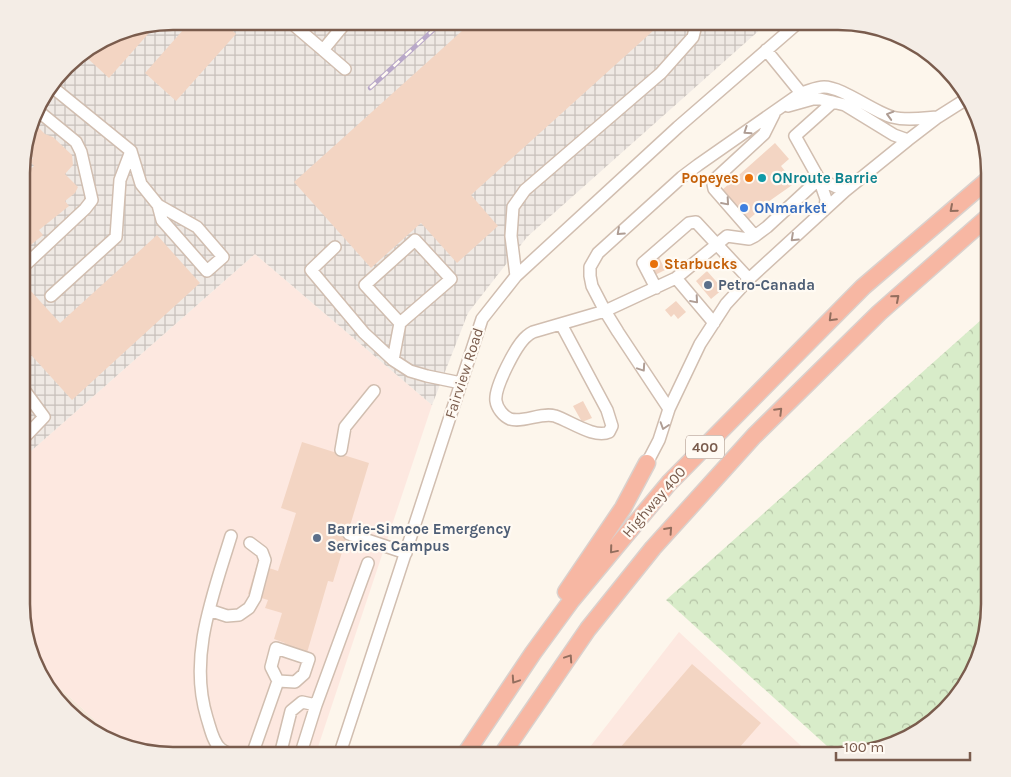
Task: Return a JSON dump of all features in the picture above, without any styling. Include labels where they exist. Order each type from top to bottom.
[{"type":"highway","name":"Highway 400","points":[[470,747],[533,653],[571,601],[669,483],[862,287],[981,186]]},
{"type":"highway","name":"Highway 400","points":[[508,747],[588,629],[653,548],[754,436],[879,313],[981,224]]},
{"type":"highway","points":[[533,653],[554,609],[623,508],[647,463]]},
{"type":"street","points":[[306,30],[323,50],[346,69]]},
{"type":"street","points":[[323,50],[340,30]]},
{"type":"street","points":[[516,276],[511,236],[513,207],[525,190],[661,73],[693,37],[695,30]]},
{"type":"street","name":"Fairview Road","points":[[343,747],[482,319],[516,276],[678,127],[790,30]]},
{"type":"street","points":[[766,50],[801,93]]},
{"type":"street","points":[[669,409],[618,332],[592,286],[590,267],[598,253],[698,165],[801,93],[818,88],[831,88],[892,117],[913,119],[938,117]]},
{"type":"street","points":[[57,91],[131,151],[141,184],[158,205],[197,227],[223,257],[207,271],[162,220],[158,205]]},
{"type":"street","points":[[754,236],[714,189],[713,184],[714,180],[764,134],[777,110],[813,99],[820,99],[845,105],[894,135],[908,140]]},
{"type":"street","points":[[825,209],[826,199],[819,179],[795,136],[833,102]]},
{"type":"street","points":[[647,463],[659,440],[669,409],[700,344],[726,304],[749,278],[845,191],[938,117],[962,102]]},
{"type":"street","points":[[30,261],[85,209],[92,200],[81,152],[76,142],[43,115]]},
{"type":"street","points":[[50,296],[116,237],[120,180],[131,151]]},
{"type":"street","points":[[819,179],[845,191]]},
{"type":"street","points":[[561,324],[607,410],[612,426],[610,432],[605,434],[594,433],[553,416],[510,419],[503,415],[498,408],[496,400],[506,367],[526,337],[533,332],[606,311],[676,278],[727,236],[749,238],[754,236],[819,179]]},
{"type":"street","points":[[656,288],[643,263],[689,223],[696,222],[749,278]]},
{"type":"street","points":[[393,360],[400,323],[451,279],[415,240],[365,285],[400,323]]},
{"type":"street","points":[[335,247],[311,270],[364,333],[393,360],[410,371],[461,383]]},
{"type":"street","points":[[676,278],[714,323]]},
{"type":"street","points":[[341,450],[345,427],[374,392]]},
{"type":"street","points":[[30,398],[44,417],[30,432]]},
{"type":"street","points":[[349,534],[406,553]]},
{"type":"street","points":[[219,747],[213,737],[205,713],[200,688],[200,670],[206,620],[231,536]]},
{"type":"street","points":[[209,610],[227,616],[239,615],[249,608],[255,598],[265,560],[262,552],[250,543]]},
{"type":"street","points":[[303,747],[316,705],[368,562]]},
{"type":"street","points":[[255,747],[278,681]]},
{"type":"street","points":[[282,747],[291,711],[302,702],[316,705]]},
{"type":"shaded area","points":[[173,30],[760,30],[527,237],[468,313],[432,405],[255,254],[30,452],[31,155],[38,127],[49,102],[72,72],[102,49],[136,35]]},
{"type":"shaded area","points":[[255,254],[432,405],[318,747],[164,747],[136,742],[105,729],[53,682],[45,667],[35,641],[30,613],[30,452]]},
{"type":"shaded area","points":[[679,632],[802,747],[590,747]]},
{"type":"shaded area","points":[[53,682],[105,729],[72,705]]},
{"type":"green space","points":[[981,320],[981,613],[976,641],[962,675],[951,691],[932,711],[909,728],[875,742],[847,747],[828,747],[666,600]]},
{"type":"building","points":[[183,30],[232,30],[236,34],[176,101],[145,73]]},
{"type":"building","points":[[463,30],[654,30],[471,195],[498,226],[457,263],[421,223],[371,268],[294,182]]},
{"type":"building","points":[[149,33],[109,78],[88,59],[110,45],[136,35]]},
{"type":"building","points":[[38,127],[45,134],[53,137],[72,155],[73,165],[65,174],[78,187],[75,193],[65,201],[69,206],[39,230],[43,235],[30,246],[30,173],[30,169],[34,166],[31,162],[33,158],[31,155]]},
{"type":"building","name":"ONroute Barrie","points":[[775,143],[789,159],[781,166],[785,171],[782,173],[795,183],[768,202],[770,204],[765,209],[763,207],[748,220],[721,191]]},
{"type":"building","points":[[157,235],[200,283],[72,400],[30,354],[30,290],[60,323]]},
{"type":"building","points":[[659,257],[665,270],[655,275],[648,262]]},
{"type":"building","points":[[707,271],[723,289],[711,299],[696,281]]},
{"type":"building","points":[[676,301],[686,312],[678,319],[674,314],[671,317],[665,310]]},
{"type":"building","points":[[583,401],[592,418],[582,422],[573,406]]},
{"type":"building","name":"Barrie-Simcoe Emergency Services Campus","points":[[302,442],[369,463],[333,582],[328,581],[304,663],[281,656],[285,643],[274,639],[282,613],[265,608],[268,600],[248,594],[257,564],[278,571],[296,513],[281,508]]},
{"type":"building","points":[[692,664],[761,723],[740,747],[621,747]]},
{"type":"railway","points":[[370,88],[433,30]]},
{"type":"place","name":"Popeyes","points":[[749,178]]},
{"type":"place","name":"ONroute Barrie","points":[[762,178]]},
{"type":"place","name":"ONmarket","points":[[744,208]]},
{"type":"place","name":"Starbucks","points":[[654,264]]},
{"type":"place","name":"Petro-Canada","points":[[708,285]]},
{"type":"place","name":"Barrie-Simcoe Emergency Services Campus","points":[[317,538]]}]
